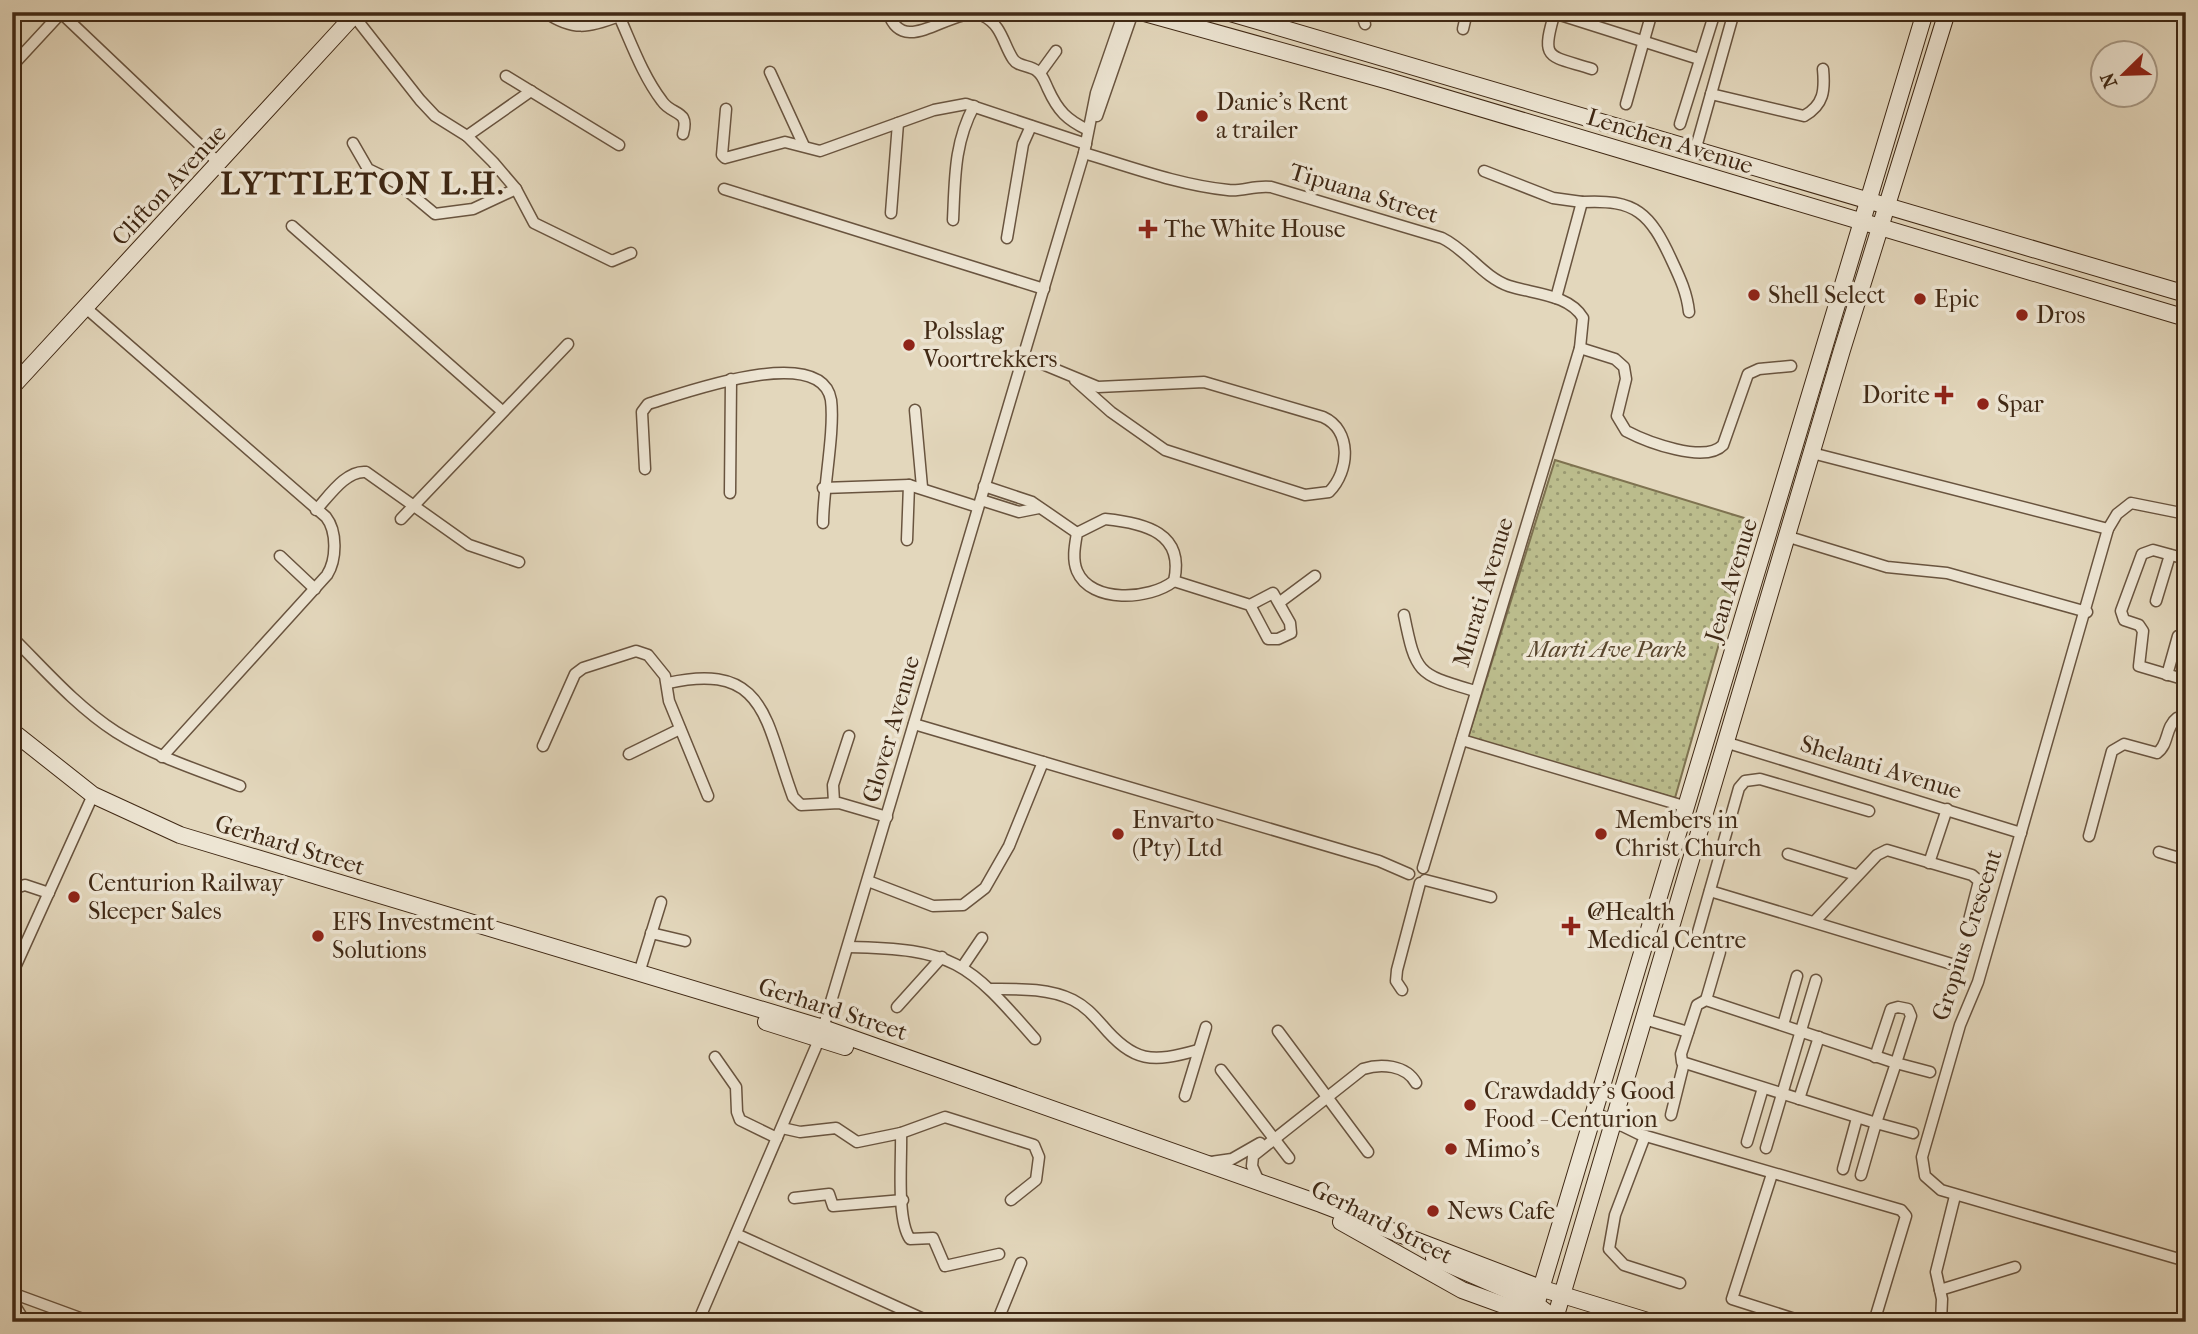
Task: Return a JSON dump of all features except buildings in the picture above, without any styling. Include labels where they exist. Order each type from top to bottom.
[{"type":"main road","name":"Lenchen Avenue","points":[[1141,12],[1389,81],[2186,318]]},
{"type":"main road","name":"Lenchen Avenue","points":[[1227,12],[2186,294]]},
{"type":"main road","name":"Jean Avenue","points":[[1534,1314],[1925,12]]},
{"type":"main road","name":"Jean Avenue","points":[[1553,1322],[1728,743],[1831,388],[1947,12]]},
{"type":"main road","name":"Clifton Avenue","points":[[12,387],[356,14]]},
{"type":"main road","points":[[1903,86],[1914,74],[1925,39],[1932,34],[1939,36]]},
{"type":"main road","points":[[1804,416],[1821,389],[1831,388]]},
{"type":"main road","name":"Gerhard Street","points":[[12,731],[92,799],[209,845],[639,973],[821,1033],[1201,1162],[1543,1289],[1651,1322]]},
{"type":"main road","name":"Gerhard Street","points":[[12,740],[92,799],[211,852],[821,1033],[1316,1210],[1462,1290],[1553,1322]]},
{"type":"main road","points":[[1397,1234],[1534,1314]]},
{"type":"street","points":[[545,12],[574,27],[618,14],[648,81],[665,106],[683,118],[686,124],[682,134]]},
{"type":"street","points":[[888,12],[896,27],[908,32],[925,30],[965,14],[980,15],[998,28],[1016,63],[1040,73],[1063,116],[1087,140]]},
{"type":"street","name":"Glover Avenue","points":[[1087,140],[1101,76],[1124,12]]},
{"type":"street","name":"Glover Avenue","points":[[698,1322],[821,1033],[1087,140],[1133,12]]},
{"type":"street","points":[[1361,12],[1365,24]]},
{"type":"street","points":[[1463,29],[1467,12]]},
{"type":"street","points":[[1626,104],[1652,12]]},
{"type":"street","points":[[1680,124],[1714,12]]},
{"type":"street","points":[[1695,151],[1734,12]]},
{"type":"street","points":[[12,66],[61,13],[220,164]]},
{"type":"street","points":[[1592,69],[1556,58],[1548,51],[1546,42],[1555,13],[1699,59]]},
{"type":"street","points":[[356,14],[420,100],[435,116],[467,136],[516,189],[530,217],[540,227],[612,261],[631,253]]},
{"type":"street","points":[[1040,73],[1056,51]]},
{"type":"street","points":[[1711,94],[1804,116],[1822,100],[1825,89],[1823,69]]},
{"type":"street","points":[[770,72],[804,146]]},
{"type":"street","points":[[506,76],[619,145]]},
{"type":"street","points":[[467,136],[531,91]]},
{"type":"street","points":[[726,109],[724,158],[785,142],[820,151],[949,107],[974,106]]},
{"type":"street","points":[[953,220],[957,150],[963,125],[974,106]]},
{"type":"street","name":"Tipuana Street","points":[[974,106],[1031,126],[1087,140],[1196,185],[1236,191],[1251,186],[1271,187],[1431,235],[1461,249],[1494,279],[1571,305],[1583,318],[1580,348]]},
{"type":"street","points":[[891,213],[898,123]]},
{"type":"street","points":[[1007,238],[1023,144],[1031,126]]},
{"type":"street","points":[[353,142],[368,169],[399,184],[435,214],[472,209],[516,189]]},
{"type":"street","points":[[1484,171],[1561,201],[1615,202],[1644,214],[1666,247],[1686,292],[1689,312]]},
{"type":"street","points":[[724,189],[1044,289]]},
{"type":"street","points":[[1556,298],[1582,202]]},
{"type":"street","points":[[292,226],[502,411]]},
{"type":"street","points":[[86,308],[332,527],[331,568],[162,757]]},
{"type":"street","points":[[401,519],[568,344]]},
{"type":"street","points":[[1580,348],[1615,359],[1624,368],[1626,379],[1617,416],[1622,428],[1633,435],[1706,454],[1723,445],[1748,374],[1759,369],[1791,366]]},
{"type":"street","name":"Murati Avenue","points":[[1402,990],[1396,981],[1397,970],[1418,877],[1580,348]]},
{"type":"street","points":[[1024,356],[1075,380],[1105,387],[1204,382],[1324,417],[1342,432],[1345,448],[1343,463],[1329,492],[1305,495],[1165,450],[1111,412],[1075,380]]},
{"type":"street","points":[[645,469],[642,412],[645,406],[758,373],[783,373],[813,378],[828,391],[831,412],[823,523]]},
{"type":"street","points":[[730,493],[731,379]]},
{"type":"street","points":[[915,410],[922,487]]},
{"type":"street","points":[[1812,453],[2108,529]]},
{"type":"street","points":[[316,510],[357,471],[376,477],[469,545],[519,562]]},
{"type":"street","points":[[824,488],[909,485],[1019,512],[1039,508]]},
{"type":"street","points":[[907,540],[909,485]]},
{"type":"street","points":[[984,486],[1023,498],[1051,513],[1077,533]]},
{"type":"street","name":"Gropius Crescent","points":[[2186,514],[2131,503],[2117,514],[2108,529],[2087,612],[1978,982],[1952,1051],[1922,1157],[1922,1169],[1929,1182],[1955,1196],[2186,1261]]},
{"type":"street","points":[[1105,519],[1162,534],[1170,540],[1176,557],[1174,581],[1165,588],[1136,597],[1096,587],[1080,576],[1076,569],[1077,533],[1105,519]]},
{"type":"street","points":[[1789,537],[1886,566],[1947,573],[2087,612]]},
{"type":"street","points":[[2186,559],[2153,550],[2139,556],[2121,611],[2124,620],[2139,625],[2143,631],[2139,666],[2186,680]]},
{"type":"street","points":[[2156,601],[2170,555]]},
{"type":"street","points":[[281,556],[315,589]]},
{"type":"street","points":[[1280,602],[1315,576]]},
{"type":"street","points":[[1174,581],[1250,606],[1266,637],[1274,640],[1288,635],[1291,630],[1277,596],[1269,594],[1250,606]]},
{"type":"street","points":[[1404,615],[1409,642],[1422,671],[1430,678],[1475,691]]},
{"type":"street","points":[[2167,675],[2178,636]]},
{"type":"street","points":[[12,637],[78,703],[117,732],[162,757],[240,786]]},
{"type":"street","points":[[543,746],[571,678],[583,668],[636,651],[642,652],[662,670],[668,683],[669,701],[708,796]]},
{"type":"street","points":[[668,683],[703,677],[746,688],[758,702],[793,797],[808,807],[834,802],[887,817]]},
{"type":"street","points":[[2089,836],[2112,751],[2124,744],[2157,753],[2163,749],[2172,722],[2177,718],[2186,719]]},
{"type":"street","points":[[914,724],[1491,897]]},
{"type":"street","points":[[629,754],[680,729]]},
{"type":"street","points":[[834,802],[833,785],[849,736]]},
{"type":"street","points":[[1462,740],[1687,807]]},
{"type":"street","name":"Shelanti Avenue","points":[[1728,743],[2021,833]]},
{"type":"street","points":[[868,881],[933,906],[963,905],[985,888],[1009,846],[1043,762]]},
{"type":"street","points":[[1698,932],[1739,788],[1745,781],[1760,779],[1869,811]]},
{"type":"street","points":[[12,974],[92,799]]},
{"type":"street","points":[[1929,863],[1947,809]]},
{"type":"street","points":[[1815,921],[1856,875],[1885,850],[1972,875],[1979,881],[1967,928]]},
{"type":"street","points":[[2159,852],[2186,860]]},
{"type":"street","points":[[1788,854],[1856,875]]},
{"type":"street","points":[[12,889],[25,885],[49,893]]},
{"type":"street","points":[[1710,891],[1955,965]]},
{"type":"street","points":[[639,973],[661,902]]},
{"type":"street","points":[[652,933],[685,941]]},
{"type":"street","points":[[963,966],[982,938]]},
{"type":"street","points":[[848,947],[893,948],[942,957],[963,966],[992,989],[1035,1039]]},
{"type":"street","points":[[1720,952],[1706,1000],[1697,1005],[1688,1032],[1680,1057],[1684,1063],[1913,1133]]},
{"type":"street","points":[[897,1007],[942,957]]},
{"type":"street","points":[[1783,1025],[1797,976]]},
{"type":"street","points":[[1766,1147],[1816,980]]},
{"type":"street","points":[[992,989],[1036,990],[1074,1001],[1088,1011],[1117,1043],[1142,1057],[1164,1059],[1198,1050]]},
{"type":"street","points":[[1706,1000],[1875,1057],[1930,1072]]},
{"type":"street","points":[[1861,1175],[1911,1016],[1908,1009],[1891,1009],[1875,1057]]},
{"type":"street","points":[[1644,1019],[1688,1032]]},
{"type":"street","points":[[1185,1096],[1206,1027]]},
{"type":"street","points":[[1278,1031],[1368,1152]]},
{"type":"street","points":[[1799,1099],[1819,1037]]},
{"type":"street","points":[[715,1057],[736,1087],[740,1120],[780,1133],[835,1128],[857,1142],[901,1133],[944,1116],[1034,1145],[1040,1157],[1036,1180],[1011,1200]]},
{"type":"street","points":[[1671,1115],[1684,1063]]},
{"type":"street","points":[[1201,1162],[1224,1162],[1250,1154],[1363,1069],[1373,1066],[1407,1071],[1416,1083]]},
{"type":"street","points":[[1221,1070],[1275,1135],[1289,1158]]},
{"type":"street","points":[[1748,1142],[1763,1088]]},
{"type":"street","points":[[1594,1112],[1645,1136],[1899,1208],[1905,1214],[1874,1322]]},
{"type":"street","points":[[1843,1169],[1857,1118]]},
{"type":"street","points":[[901,1133],[907,1235],[916,1240],[933,1238],[945,1266],[999,1254]]},
{"type":"street","points":[[1645,1136],[1615,1215],[1609,1249],[1624,1265],[1680,1283]]},
{"type":"street","points":[[1250,1154],[1252,1166],[1261,1184]]},
{"type":"street","points":[[1772,1174],[1732,1299],[1804,1322]]},
{"type":"street","points":[[794,1198],[828,1194],[833,1206],[903,1200]]},
{"type":"street","points":[[1941,1322],[1940,1290],[1936,1272],[1955,1196]]},
{"type":"street","points":[[736,1234],[930,1322]]},
{"type":"street","points":[[997,1322],[1021,1263]]},
{"type":"street","points":[[1940,1290],[2015,1268]]},
{"type":"street","points":[[12,1293],[91,1322]]},
{"type":"street","points":[[12,1301],[25,1322]]},
{"type":"green space","name":"Marti Ave Park","points":[[1555,460],[1754,521],[1675,798],[1468,738]]},
{"type":"place","name":"Danie's Rent a trailer","points":[[1202,116]]},
{"type":"place","name":"The White House","points":[[1148,229]]},
{"type":"place","name":"Shell Select","points":[[1754,295]]},
{"type":"place","name":"Epic","points":[[1920,299]]},
{"type":"place","name":"Dros","points":[[2022,315]]},
{"type":"place","name":"Polsslag Voortrekkers","points":[[909,345]]},
{"type":"place","name":"Dorite","points":[[1944,395]]},
{"type":"place","name":"Spar","points":[[1983,404]]},
{"type":"place","name":"Envarto (Pty) Ltd","points":[[1118,834]]},
{"type":"place","name":"Members in Christ Church","points":[[1601,834]]},
{"type":"place","name":"Centurion Railway Sleeper Sales","points":[[74,897]]},
{"type":"place","name":"@Health Medical Centre","points":[[1571,926]]},
{"type":"place","name":"EFS Investment Solutions","points":[[318,936]]},
{"type":"place","name":"Crawdaddy's Good Food - Centurion","points":[[1470,1105]]},
{"type":"place","name":"Mimo's","points":[[1451,1149]]},
{"type":"place","name":"News Cafe","points":[[1433,1211]]},
{"type":"district","name":"LYTTLETON L.H.","points":[[363,183]]}]
